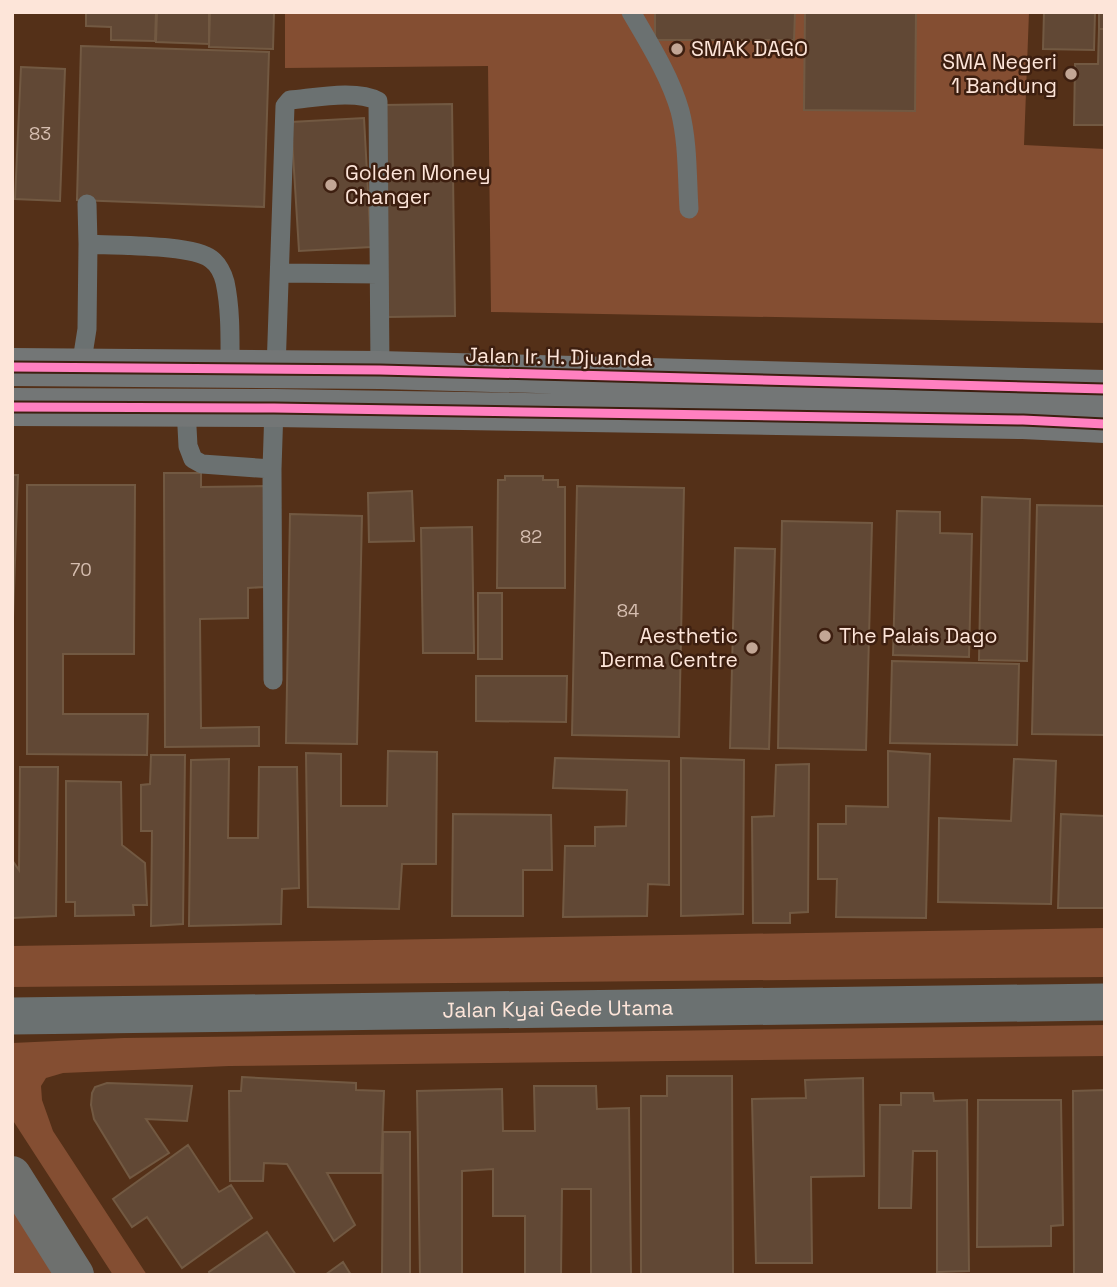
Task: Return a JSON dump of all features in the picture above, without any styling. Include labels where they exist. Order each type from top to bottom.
[{"type":"main road","name":"Jalan Ir. H. Djuanda","points":[[12,367],[380,370],[1105,389]]},
{"type":"main road","points":[[12,407],[274,408],[1023,420],[1105,424]]},
{"type":"main road","points":[[12,1175],[75,1275]]},
{"type":"street","name":"Jalan Kyai Gede Utama","points":[[12,1016],[1105,1002]]},
{"type":"lane","points":[[631,12],[660,65],[680,110],[690,209]]},
{"type":"lane","points":[[276,370],[285,106],[290,100],[338,96],[370,97],[378,101],[380,370]]},
{"type":"lane","points":[[81,367],[87,329],[87,204]]},
{"type":"lane","points":[[88,244],[194,251],[211,259],[220,269],[225,281],[230,329],[230,369]]},
{"type":"lane","points":[[280,273],[380,274]]},
{"type":"lane","points":[[186,408],[188,446],[193,459],[202,464],[272,469]]},
{"type":"lane","points":[[273,680],[274,408]]},
{"type":"shaded area","points":[[285,12],[1029,12],[1024,145],[1105,149],[1105,323],[491,312],[488,66],[285,68]]},
{"type":"shaded area","points":[[1105,928],[1105,977],[12,987],[12,946]]},
{"type":"shaded area","points":[[1105,1025],[1105,1056],[229,1066],[63,1073],[46,1078],[41,1086],[42,1100],[53,1131],[147,1275],[113,1275],[12,1119],[12,1043],[124,1038]]},
{"type":"shaded area","points":[[12,1209],[57,1275],[12,1275]]},
{"type":"building","points":[[86,12],[156,12],[155,41],[111,40],[111,27],[86,26]]},
{"type":"building","points":[[157,12],[209,12],[209,44],[156,42]]},
{"type":"building","points":[[210,12],[274,12],[273,49],[209,47]]},
{"type":"building","points":[[655,12],[795,12],[794,40],[655,40]]},
{"type":"building","points":[[805,12],[916,12],[915,111],[804,110]]},
{"type":"building","points":[[1044,12],[1095,12],[1094,50],[1043,49]]},
{"type":"building","points":[[1099,12],[1105,12],[1105,29],[1099,29]]},
{"type":"building","points":[[1099,29],[1105,29],[1105,125],[1074,125],[1075,64],[1098,64]]},
{"type":"building","points":[[81,46],[269,52],[264,207],[77,200]]},
{"type":"building","points":[[21,67],[65,69],[60,201],[15,199]]},
{"type":"building","points":[[452,104],[455,316],[388,317],[384,105]]},
{"type":"building","name":"Golden Money Changer","points":[[364,118],[371,247],[299,251],[291,122]]},
{"type":"building","points":[[164,473],[201,473],[201,487],[264,486],[264,587],[248,588],[248,618],[200,619],[201,728],[259,727],[259,746],[165,747]]},
{"type":"building","points":[[12,475],[18,475],[12,646]]},
{"type":"building","points":[[505,476],[543,476],[543,480],[558,480],[558,487],[565,487],[565,588],[497,588],[498,480],[505,480]]},
{"type":"building","points":[[27,485],[135,485],[134,654],[63,654],[63,714],[148,714],[147,755],[27,754]]},
{"type":"building","points":[[577,486],[684,488],[679,737],[572,735]]},
{"type":"building","points":[[412,491],[414,541],[369,542],[368,493]]},
{"type":"building","points":[[982,497],[1030,499],[1027,661],[979,660]]},
{"type":"building","points":[[1037,505],[1105,506],[1105,735],[1032,734]]},
{"type":"building","points":[[897,511],[940,512],[940,533],[972,534],[969,657],[893,655]]},
{"type":"building","points":[[290,514],[362,516],[357,744],[286,743]]},
{"type":"building","name":"The Palais Dago","points":[[782,521],[872,523],[866,750],[778,748]]},
{"type":"building","points":[[472,527],[474,653],[423,653],[421,528]]},
{"type":"building","name":"Aesthetic Derma Centre","points":[[735,548],[775,549],[769,749],[730,748]]},
{"type":"building","points":[[478,593],[502,593],[502,659],[478,659]]},
{"type":"building","points":[[892,661],[1019,664],[1017,745],[890,743]]},
{"type":"building","points":[[476,676],[567,676],[566,722],[476,721]]},
{"type":"building","points":[[388,751],[437,752],[436,864],[402,864],[399,909],[308,907],[306,753],[341,754],[341,806],[387,806]]},
{"type":"building","points":[[888,751],[930,754],[926,918],[836,917],[837,879],[818,879],[818,824],[846,824],[846,806],[888,807]]},
{"type":"building","points":[[151,755],[185,755],[183,924],[151,926],[152,831],[141,831],[141,785],[150,784]]},
{"type":"building","points":[[555,758],[669,761],[669,885],[648,884],[647,916],[563,917],[565,846],[595,846],[595,827],[626,826],[627,790],[553,788]]},
{"type":"building","points":[[681,758],[744,760],[743,914],[681,916]]},
{"type":"building","points":[[229,759],[228,838],[258,838],[259,767],[297,767],[299,888],[282,889],[281,924],[189,926],[191,760]]},
{"type":"building","points":[[1014,759],[1056,761],[1051,904],[938,902],[939,818],[1011,821]]},
{"type":"building","points":[[809,764],[808,912],[790,913],[790,923],[753,923],[752,817],[774,816],[776,765]]},
{"type":"building","points":[[20,767],[58,767],[56,916],[12,918],[12,860],[19,870]]},
{"type":"building","points":[[66,781],[121,782],[122,845],[145,863],[147,905],[133,905],[134,915],[75,916],[75,902],[66,902]]},
{"type":"building","points":[[453,814],[551,815],[552,870],[523,870],[523,916],[452,916]]},
{"type":"building","points":[[1061,814],[1105,816],[1105,908],[1058,908]]},
{"type":"building","points":[[667,1076],[732,1076],[733,1275],[641,1275],[641,1096],[667,1096]]},
{"type":"building","points":[[242,1077],[356,1083],[356,1090],[384,1091],[381,1173],[327,1173],[355,1225],[334,1241],[287,1164],[264,1163],[263,1181],[230,1181],[229,1091],[241,1091]]},
{"type":"building","points":[[863,1078],[864,1176],[811,1177],[812,1263],[756,1263],[752,1099],[806,1098],[805,1080]]},
{"type":"building","points":[[107,1083],[192,1086],[187,1121],[146,1119],[169,1153],[130,1178],[94,1119],[92,1093],[95,1087]]},
{"type":"building","points":[[534,1086],[596,1086],[597,1109],[629,1108],[631,1275],[591,1275],[591,1189],[562,1189],[561,1275],[525,1275],[525,1216],[493,1216],[493,1169],[462,1171],[462,1275],[420,1275],[417,1091],[502,1089],[503,1131],[535,1131]]},
{"type":"building","points":[[1105,1090],[1105,1274],[1074,1274],[1073,1091]]},
{"type":"building","points":[[901,1093],[933,1093],[934,1101],[967,1100],[969,1271],[937,1272],[937,1151],[913,1151],[911,1208],[879,1208],[880,1105],[901,1105]]},
{"type":"building","points":[[978,1100],[1061,1100],[1063,1225],[1051,1226],[1051,1246],[977,1247]]},
{"type":"building","points":[[383,1132],[410,1132],[410,1275],[382,1275]]},
{"type":"building","points":[[188,1145],[219,1192],[231,1185],[252,1218],[182,1268],[147,1217],[132,1227],[113,1199]]},
{"type":"building","points":[[267,1232],[296,1275],[210,1275],[209,1272]]},
{"type":"building","points":[[343,1262],[351,1275],[325,1275]]},
{"type":"cycle path","points":[[12,367],[380,370],[1105,389]]},
{"type":"cycle path","points":[[12,407],[274,408],[1023,420],[1105,424]]},
{"type":"place","name":"SMAK DAGO","points":[[677,49]]},
{"type":"place","name":"SMA Negeri 1 Bandung","points":[[1071,74]]},
{"type":"place","name":"Golden Money Changer","points":[[331,185]]},
{"type":"place","name":"The Palais Dago","points":[[825,636]]},
{"type":"place","name":"Aesthetic Derma Centre","points":[[752,648]]}]
